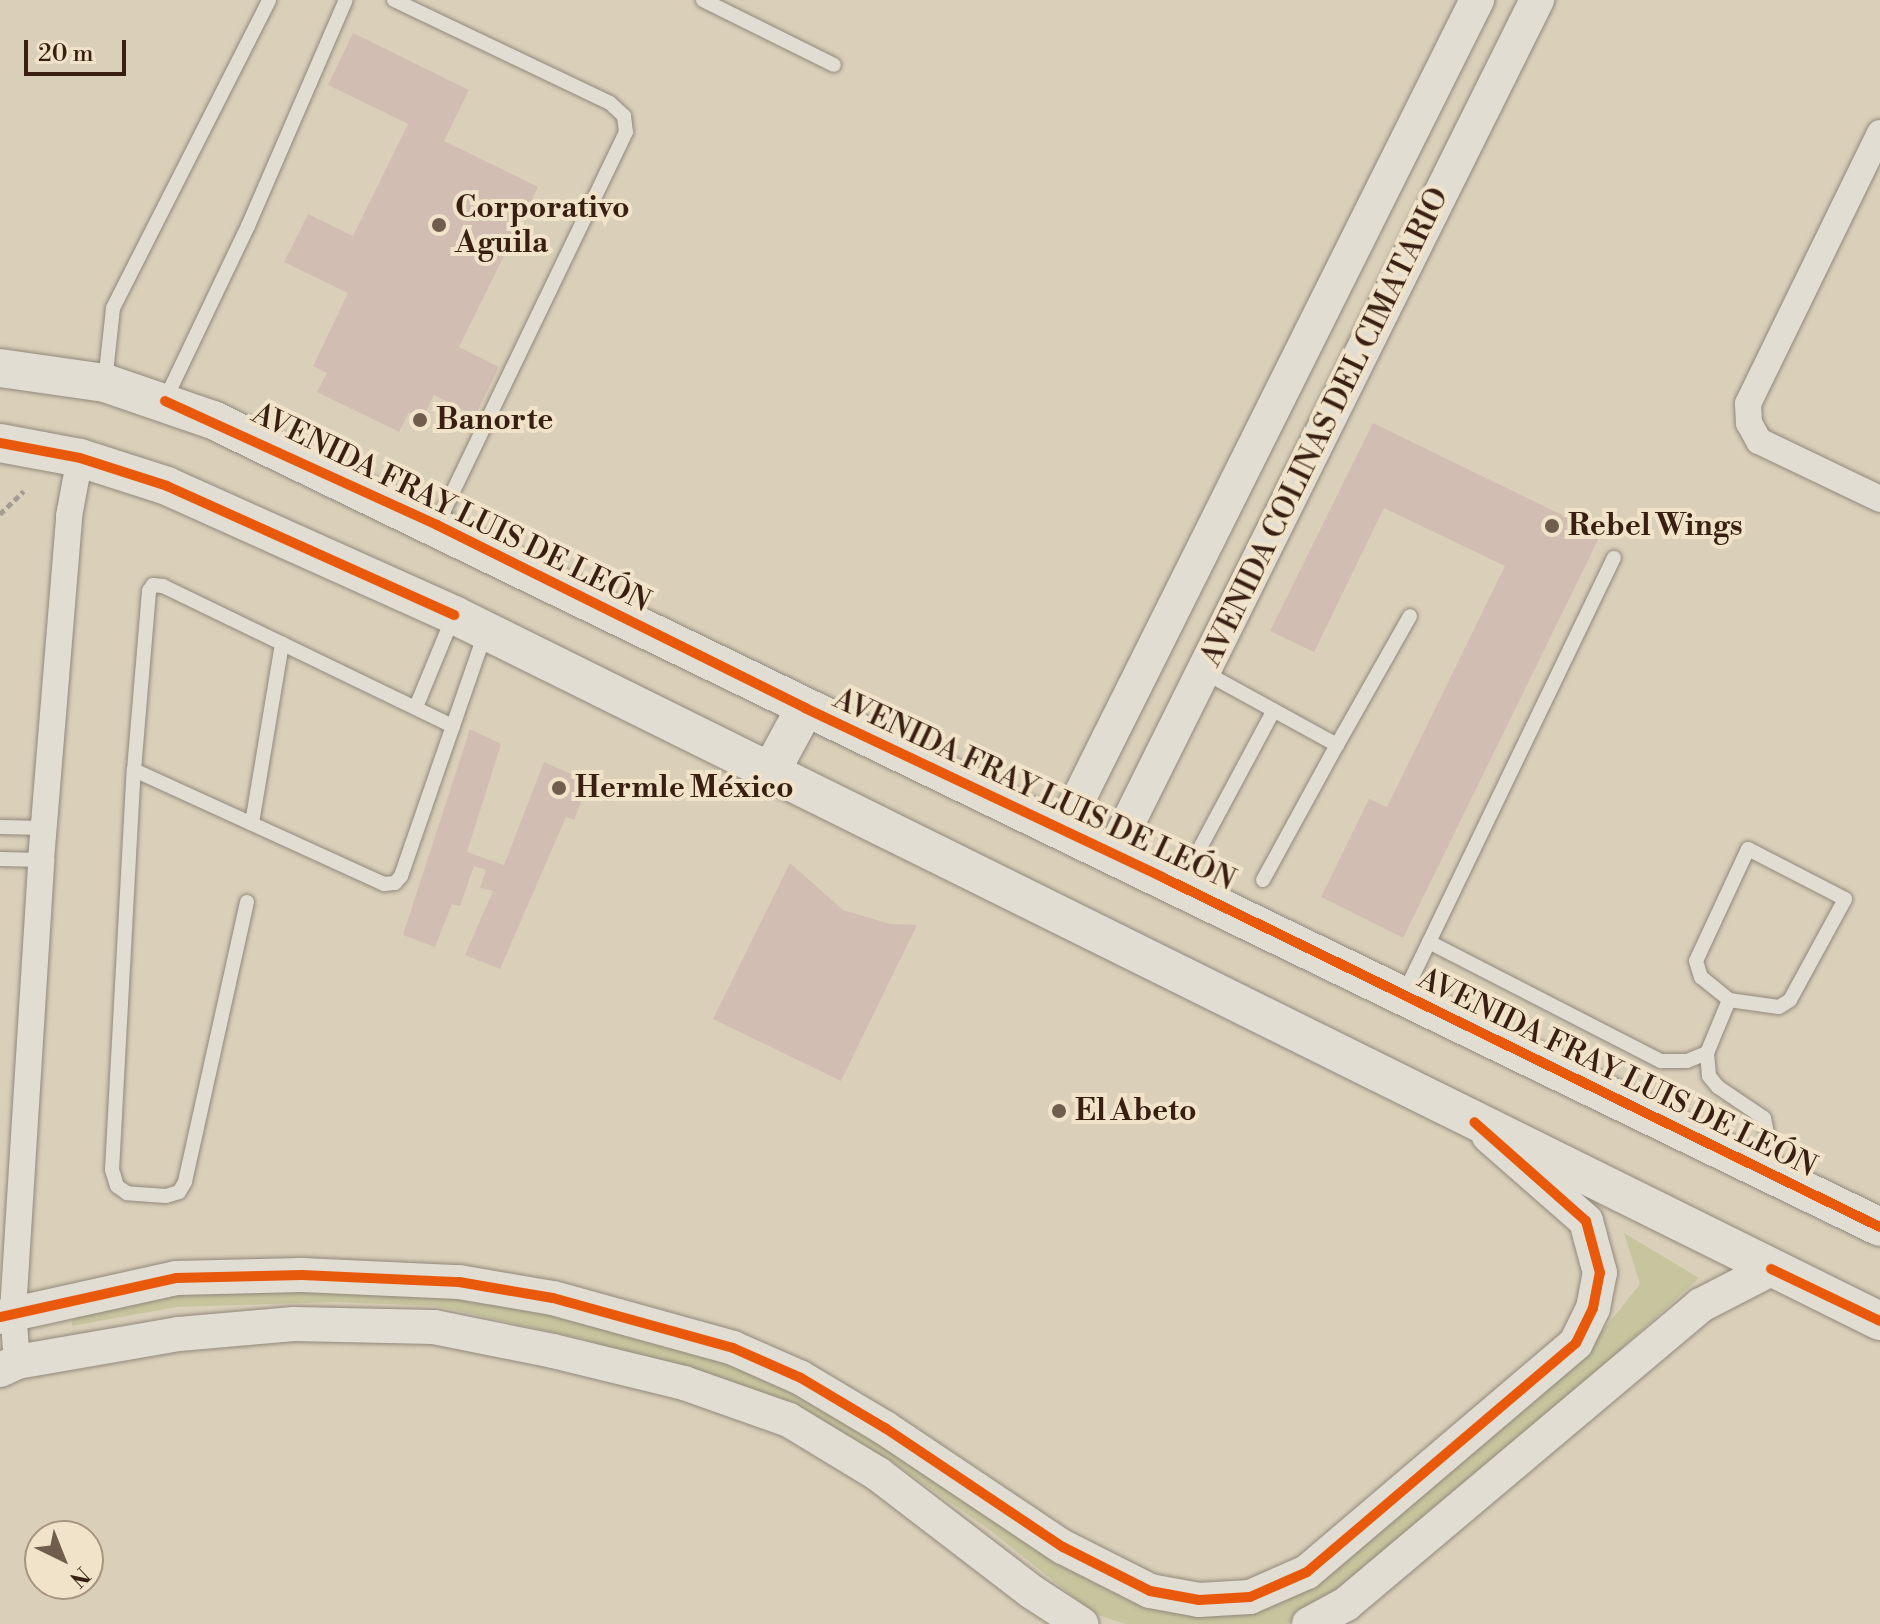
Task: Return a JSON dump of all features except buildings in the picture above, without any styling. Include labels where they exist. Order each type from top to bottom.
[{"type":"main road","name":"AVENIDA FRAY LUIS DE LEÓN","points":[[0,368],[105,383],[165,401],[437,525],[805,708],[1113,853],[1880,1227]]},
{"type":"main road","points":[[0,443],[80,458],[167,486],[470,623],[1880,1321]]},
{"type":"main road","points":[[771,771],[805,708]]},
{"type":"street","name":"AVENIDA COLINAS DEL CIMATARIO","points":[[1063,830],[1477,0]]},
{"type":"street","name":"AVENIDA COLINAS DEL CIMATARIO","points":[[1113,853],[1537,0]]},
{"type":"street","points":[[1880,133],[1748,404],[1749,423],[1759,441],[1880,499]]},
{"type":"street","points":[[80,458],[69,516],[41,860],[6,1314],[9,1366],[179,1334],[294,1324],[434,1327],[641,1372],[684,1383],[789,1420],[878,1474],[1032,1592],[1081,1624]]},
{"type":"street","points":[[6,1314],[176,1278],[254,1276],[459,1282],[553,1298],[733,1348],[801,1378],[885,1428],[1063,1547],[1150,1591],[1199,1600],[1250,1597],[1307,1572],[1576,1343],[1593,1308],[1600,1273],[1586,1221],[1474,1122]]},
{"type":"street","points":[[1309,1624],[1346,1604],[1701,1305],[1771,1269]]},
{"type":"lane","points":[[105,383],[113,308],[269,0]]},
{"type":"lane","points":[[165,401],[248,226],[346,0]]},
{"type":"lane","points":[[394,0],[610,103],[624,116],[626,132],[437,525]]},
{"type":"lane","points":[[703,0],[834,65]]},
{"type":"lane","points":[[1403,996],[1614,558]]},
{"type":"lane","points":[[247,902],[185,1182],[179,1192],[166,1196],[127,1193],[117,1186],[112,1170],[134,770],[149,591],[153,585],[163,586],[453,726]]},
{"type":"lane","points":[[1263,880],[1410,616]]},
{"type":"lane","points":[[416,707],[470,623]]},
{"type":"lane","points":[[134,770],[384,884],[395,883],[401,876],[453,726],[470,623]]},
{"type":"lane","points":[[252,823],[282,643]]},
{"type":"lane","points":[[1204,672],[1337,745]]},
{"type":"lane","points":[[1201,846],[1274,710]]},
{"type":"lane","points":[[0,827],[45,828]]},
{"type":"lane","points":[[1748,849],[1845,899],[1790,1000],[1779,1007],[1729,1000],[1701,977],[1696,961],[1748,849]]},
{"type":"lane","points":[[0,859],[41,860]]},
{"type":"lane","points":[[1429,942],[1661,1061],[1687,1061],[1707,1053]]},
{"type":"lane","points":[[1729,1000],[1707,1053],[1709,1076],[1718,1087],[1764,1118],[1776,1176]]},
{"type":"path","points":[[0,514],[24,491],[13,484]]},
{"type":"shaded area","points":[[1624,1233],[1699,1278],[1348,1597],[1286,1624],[1126,1624],[1095,1614],[991,1531],[890,1460],[776,1404],[583,1339],[436,1306],[334,1302],[176,1307],[72,1326],[73,1311],[168,1291],[432,1289],[579,1318],[786,1382],[1106,1580],[1256,1602],[1580,1359],[1640,1284]]},
{"type":"cycle path","points":[[165,401],[437,525],[805,708],[1162,877],[1880,1227]]},
{"type":"cycle path","points":[[0,443],[80,458],[167,486],[454,615]]},
{"type":"cycle path","points":[[0,1317],[176,1278],[302,1275],[459,1282],[553,1298],[733,1348],[801,1378],[885,1428],[1063,1547],[1150,1591],[1199,1600],[1250,1597],[1307,1572],[1576,1343],[1593,1308],[1600,1273],[1586,1221],[1474,1122]]},
{"type":"cycle path","points":[[1771,1269],[1880,1321]]},
{"type":"place","name":"Corporativo Aguila","points":[[439,225]]},
{"type":"place","name":"Banorte","points":[[420,420]]},
{"type":"place","name":"Rebel Wings","points":[[1552,526]]},
{"type":"place","name":"Hermle México","points":[[559,788]]},
{"type":"place","name":"El Abeto","points":[[1059,1111]]}]
